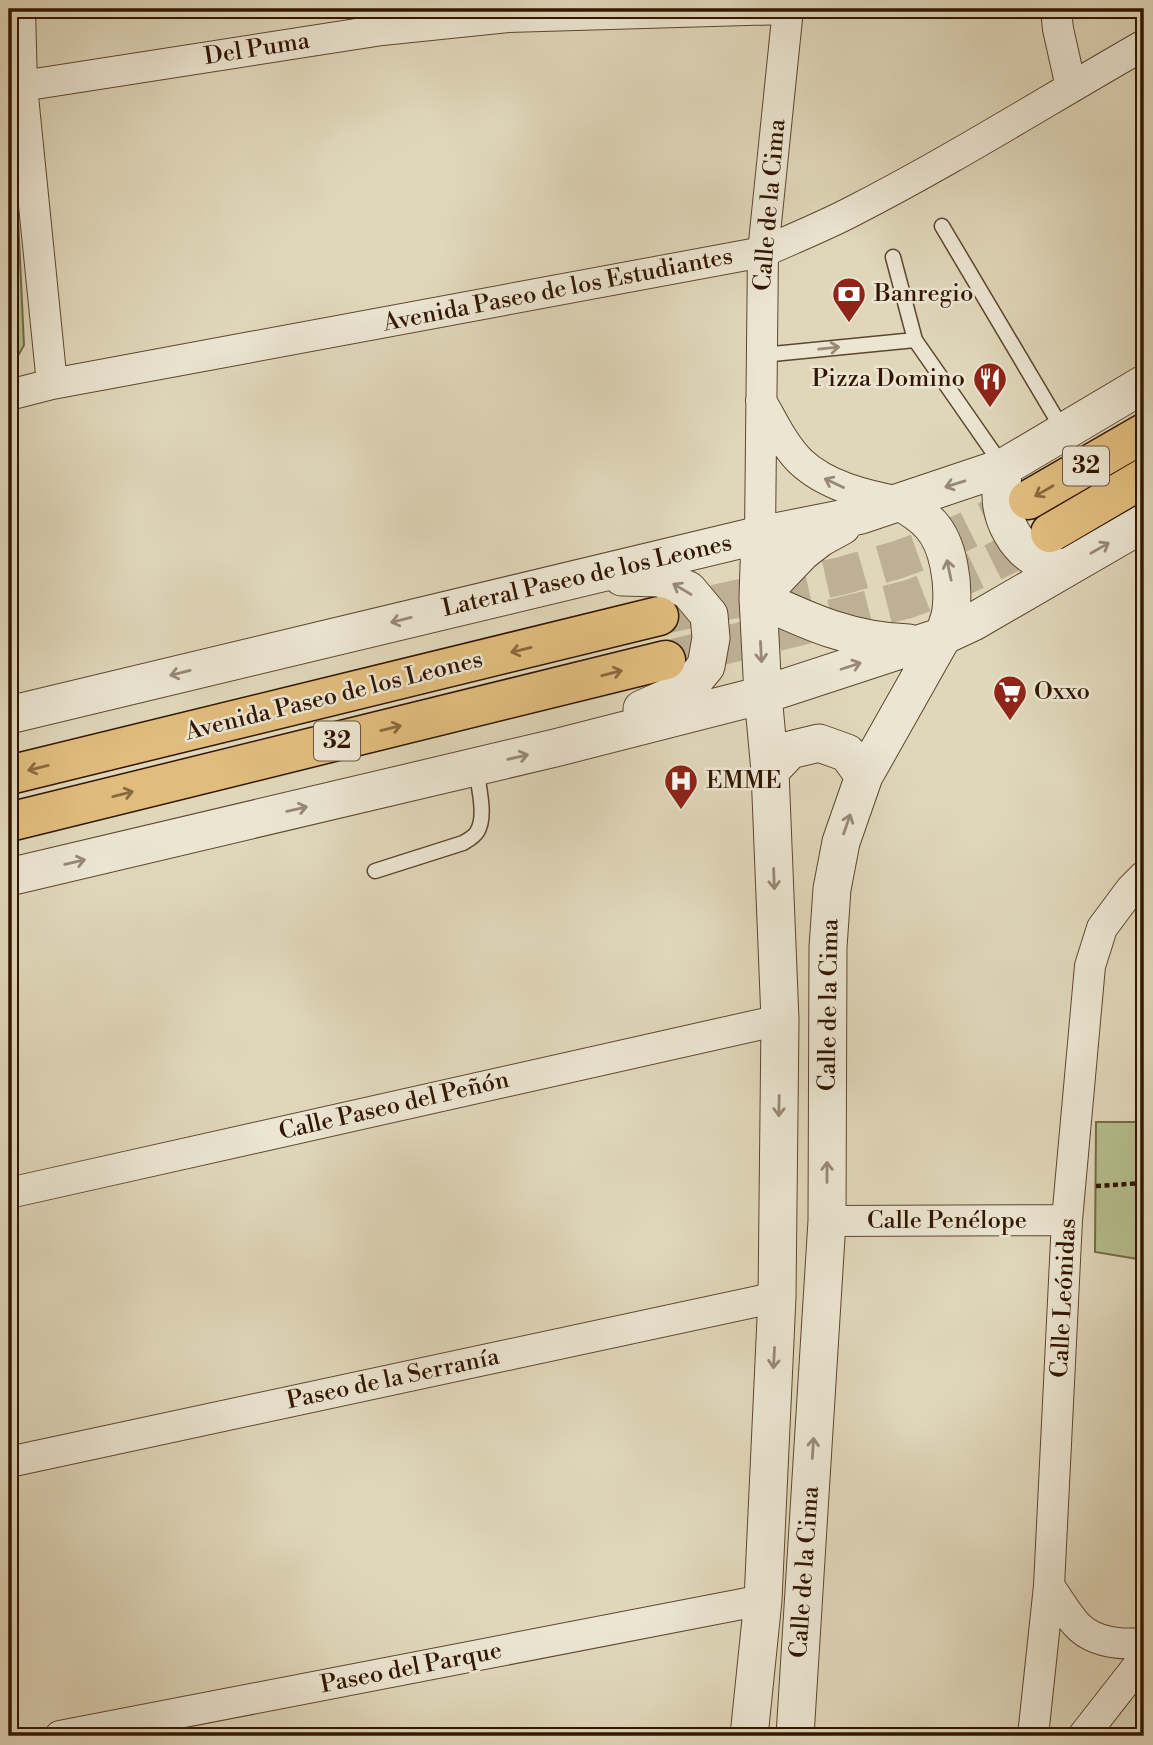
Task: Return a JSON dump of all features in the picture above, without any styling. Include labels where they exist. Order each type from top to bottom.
[{"type":"main road","name":"32","points":[[1028,500],[1144,433]]},
{"type":"main road","name":"32","points":[[1050,533],[1144,478]]},
{"type":"main road","name":"Avenida Paseo de los Leones","points":[[9,775],[659,616]]},
{"type":"main road","name":"Avenida Paseo de los Leones","points":[[9,822],[666,660]]},
{"type":"street","points":[[20,9],[22,86],[52,384]]},
{"type":"street","name":"Del Puma","points":[[22,86],[382,30],[508,17],[786,9]]},
{"type":"street","name":"Calle de la Cima","points":[[749,1736],[763,1600],[776,1297],[780,1020],[770,771],[758,598],[762,252],[786,9]]},
{"type":"street","points":[[1056,9],[1071,87]]},
{"type":"street","name":"Avenida Paseo de los Estudiantes","points":[[9,395],[52,384],[762,252],[849,214],[927,172],[1144,45]]},
{"type":"street","name":"Lateral Paseo de los Leones","points":[[9,715],[537,587],[760,535],[861,515],[1004,467],[1144,384]]},
{"type":"street","name":"Calle de la Cima","points":[[761,401],[781,436],[799,460],[819,475],[846,488],[900,502],[917,512],[933,527],[949,566],[952,589],[951,613],[932,640],[864,776],[841,842],[832,889],[828,947],[827,1221],[795,1736]]},
{"type":"street","points":[[1004,467],[1001,496],[1004,515],[1012,534],[1025,551],[1065,569]]},
{"type":"street","points":[[861,515],[811,545],[758,598],[834,631],[884,642],[932,640]]},
{"type":"street","points":[[9,877],[555,748],[763,695],[932,640],[973,622],[1144,523]]},
{"type":"street","points":[[537,587],[630,576],[660,578],[688,590],[709,615],[711,638],[706,666],[687,689],[555,748]]},
{"type":"street","points":[[770,771],[790,750],[819,743],[847,753],[864,776]]},
{"type":"street","name":"Calle Leónidas","points":[[1033,1736],[1049,1586],[1067,1220],[1090,967],[1102,928],[1144,876]]},
{"type":"street","name":"Calle Paseo del Peñón","points":[[9,1193],[780,1020]]},
{"type":"street","name":"Calle Penélope","points":[[827,1221],[1067,1220]]},
{"type":"street","name":"Paseo de la Serranía","points":[[9,1462],[776,1297]]},
{"type":"street","points":[[1049,1586],[1077,1625],[1100,1640],[1124,1644],[1144,1643]]},
{"type":"street","name":"Paseo del Parque","points":[[60,1736],[763,1600]]},
{"type":"street","points":[[1083,1736],[1144,1658]]},
{"type":"lane","points":[[942,226],[1064,431]]},
{"type":"lane","points":[[893,257],[915,340],[1004,467]]},
{"type":"lane","points":[[762,355],[915,340]]},
{"type":"lane","points":[[375,871],[463,843],[476,835],[481,814],[475,767]]},
{"type":"path","points":[[1071,1187],[1144,1183]]},
{"type":"green space","points":[[9,26],[24,345],[9,372]]},
{"type":"green space","points":[[1096,1122],[1144,1122],[1144,1260],[1095,1252]]},
{"type":"tunnel","points":[[659,616],[841,576],[897,560],[933,547],[1028,500]]},
{"type":"tunnel","points":[[666,660],[909,599],[963,577],[1050,533]]},
{"type":"place","name":"Banregio","points":[[849,324]]},
{"type":"place","name":"Pizza Domino","points":[[990,409]]},
{"type":"place","name":"Oxxo","points":[[1010,722]]},
{"type":"place","name":"EMME","points":[[681,811]]}]
